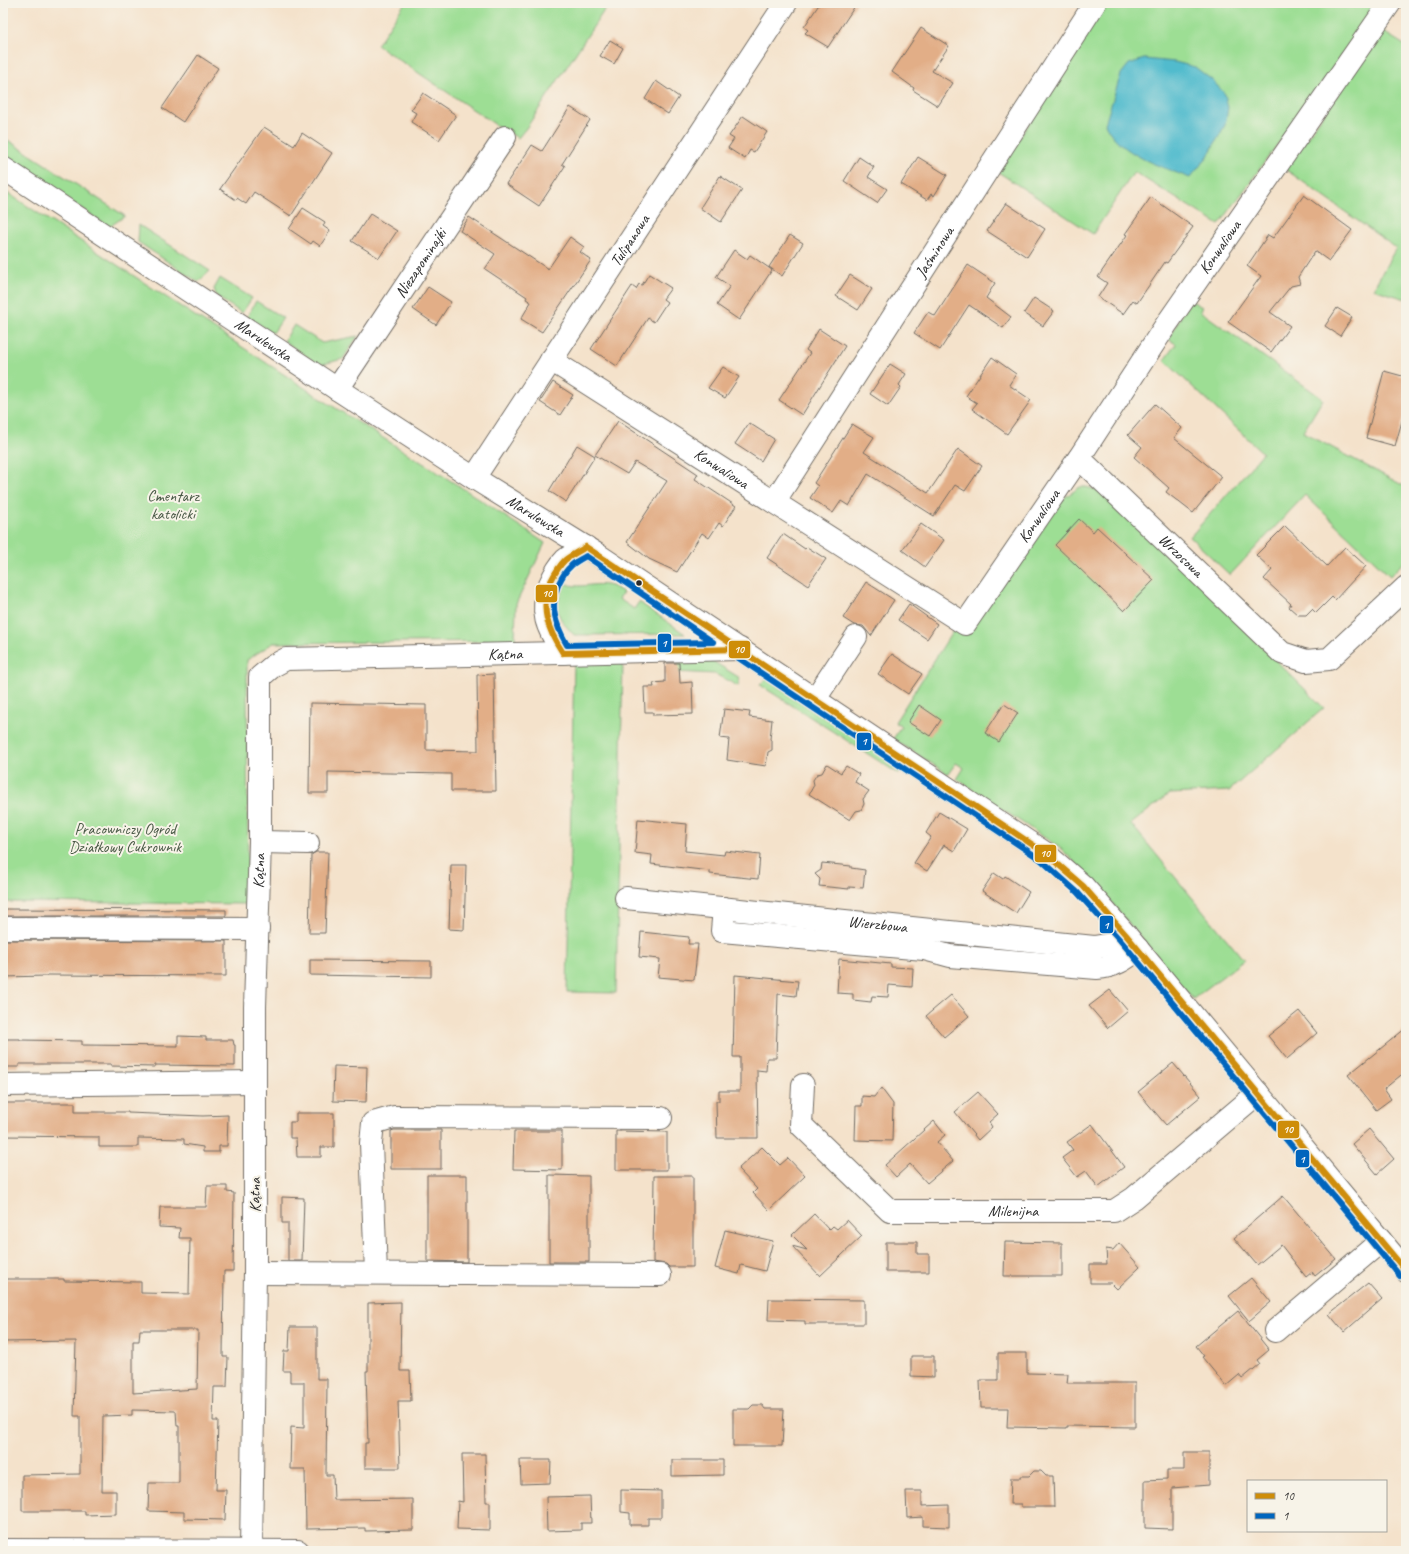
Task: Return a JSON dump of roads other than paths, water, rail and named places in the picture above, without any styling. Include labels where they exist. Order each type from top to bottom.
[{"type":"street","name":"Tulipanowa","points":[[474,478],[786,3]]},
{"type":"street","name":"Jaśminowa","points":[[774,502],[1096,3]]},
{"type":"street","name":"Konwaliowa","points":[[551,360],[966,624],[1079,458],[1166,325],[1390,3]]},
{"type":"street","name":"Niezapominajki","points":[[337,389],[505,137]]},
{"type":"street","name":"Marulewska","points":[[3,168],[337,389],[474,478],[586,547],[1045,853],[1083,886],[1132,942],[1406,1271]]},
{"type":"street","name":"Wrzosowa","points":[[1079,458],[1282,653],[1306,661],[1329,659],[1406,587]]},
{"type":"street","points":[[563,653],[551,635],[545,614],[545,597],[554,574],[566,560],[586,547]]},
{"type":"street","points":[[815,699],[856,637]]},
{"type":"street","name":"Kątna","points":[[251,1550],[255,1273],[255,1082],[260,842],[260,678],[273,666],[286,659],[740,649]]},
{"type":"street","points":[[260,842],[308,843]]},
{"type":"street","name":"Wierzbowa","points":[[626,898],[1094,947],[1132,942]]},
{"type":"street","points":[[3,928],[258,929]]},
{"type":"street","points":[[3,1085],[255,1082]]},
{"type":"street","name":"Milenijna","points":[[803,1085],[801,1125],[890,1211],[1114,1210],[1134,1198],[1258,1093]]},
{"type":"street","points":[[376,1274],[371,1142],[373,1123],[394,1117],[661,1118]]},
{"type":"street","points":[[1275,1331],[1382,1241]]},
{"type":"street","points":[[255,1273],[660,1275]]},
{"type":"street","points":[[3,1550],[298,1551]]},
{"type":"water","points":[[1144,59],[1175,62],[1195,67],[1212,80],[1225,94],[1228,108],[1225,125],[1208,156],[1190,178],[1154,164],[1131,152],[1120,144],[1105,124],[1121,74],[1129,64]]},
{"type":"park label","name":"Cmentarz katolicki","points":[[173,505]]},
{"type":"park label","name":"Pracowniczy Ogród Działkowy Cukrownik","points":[[125,838]]}]
